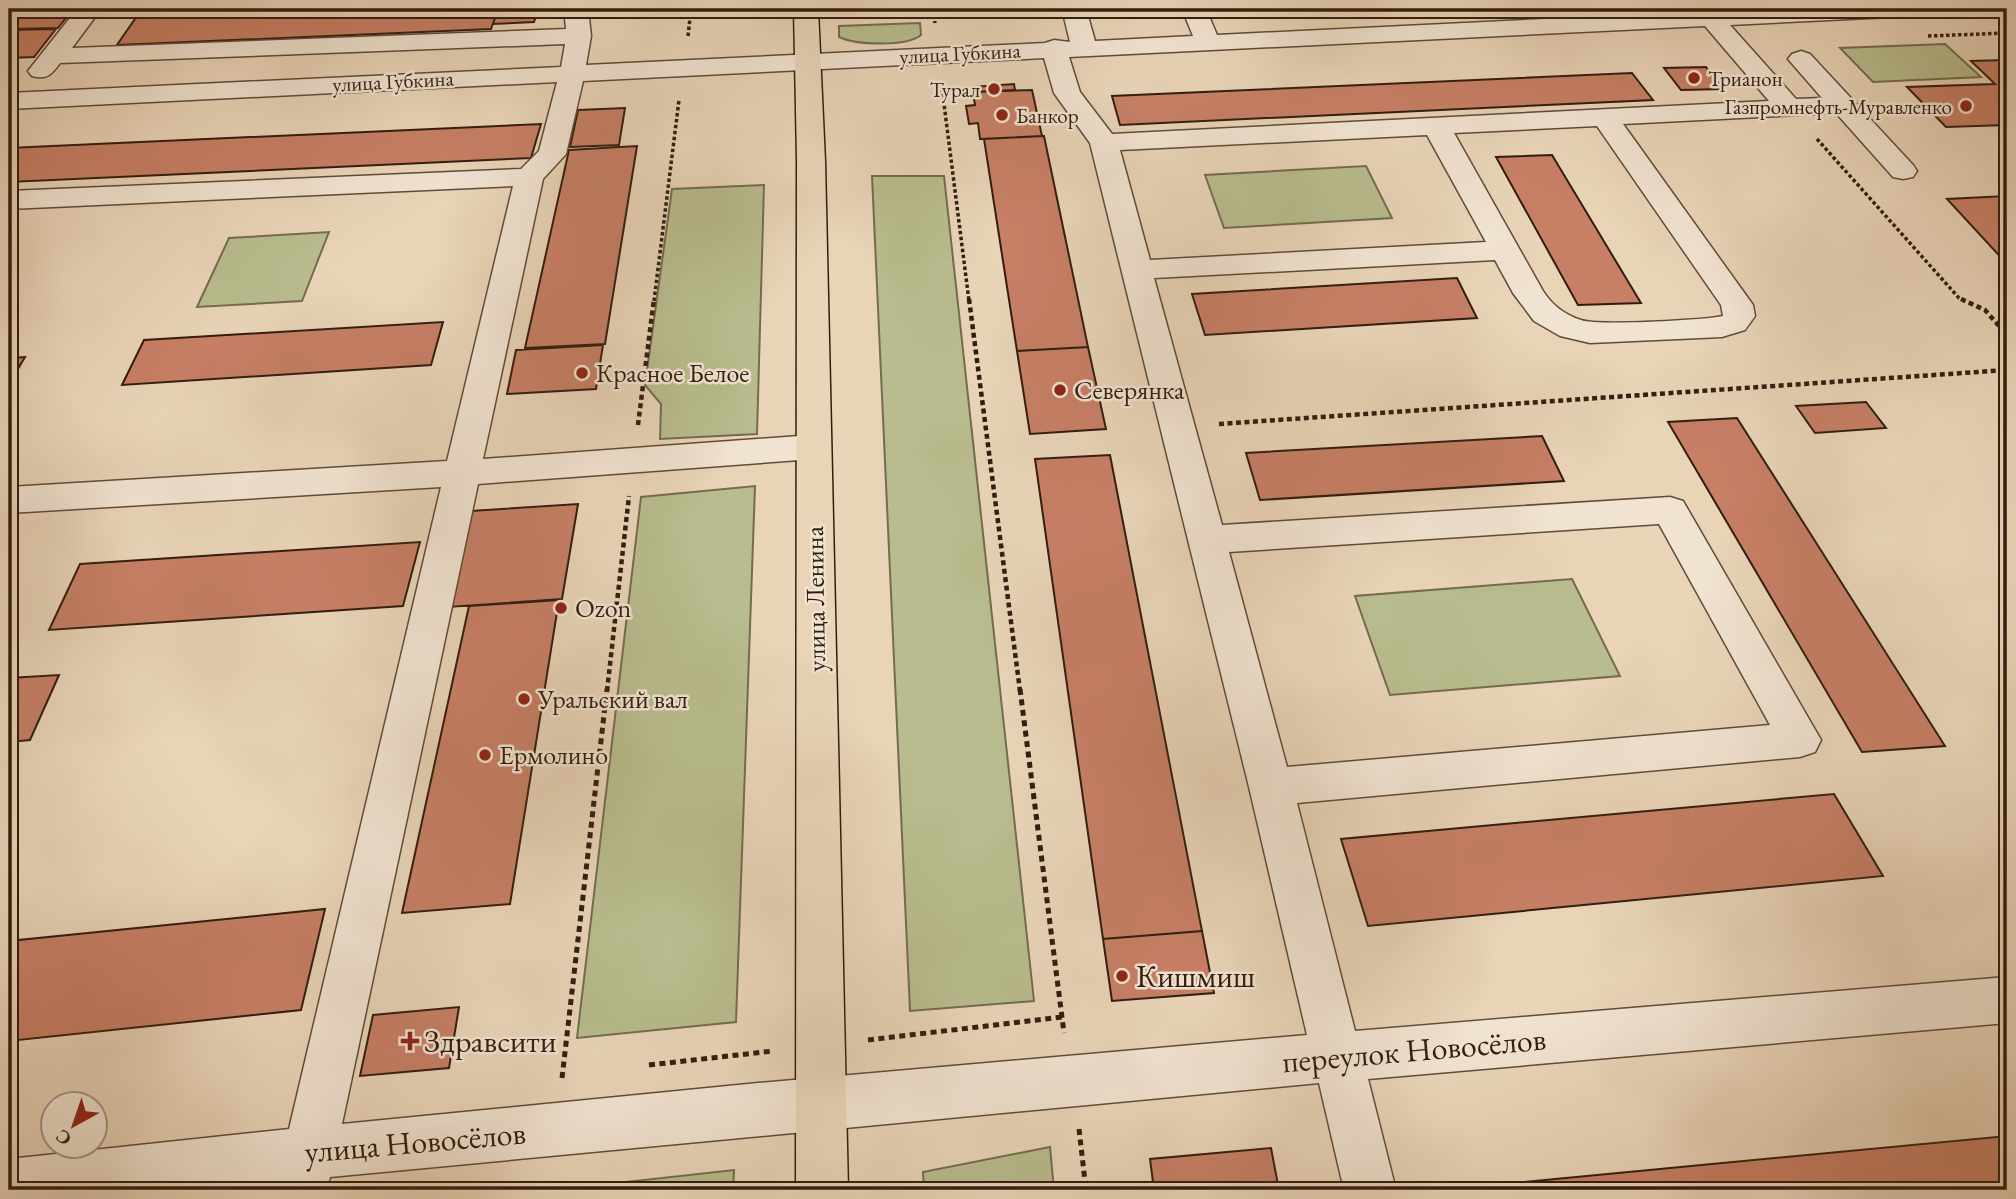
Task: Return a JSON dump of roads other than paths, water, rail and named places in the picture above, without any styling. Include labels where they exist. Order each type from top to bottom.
[{"type":"main road","name":"улица Ленина","points":[[806,9],[822,1190]]},
{"type":"street","points":[[13,100],[89,9]]},
{"type":"street","points":[[305,1171],[529,177],[552,154],[572,72],[579,36],[576,9]]},
{"type":"street","points":[[1074,9],[1067,93],[1104,143],[1271,787],[1370,1190]]},
{"type":"street","points":[[1194,9],[1207,41]]},
{"type":"street","name":"улица Губкина","points":[[13,100],[1207,41],[1457,19],[1712,18],[1911,9]]},
{"type":"street","points":[[1712,18],[1789,108]]},
{"type":"street","points":[[52,56],[579,36]]},
{"type":"street","points":[[1801,60],[1903,171]]},
{"type":"street","points":[[1104,143],[1844,106]]},
{"type":"street","points":[[1436,126],[1539,310],[1569,329],[1590,333],[1722,327],[1734,323],[1740,316],[1737,305],[1604,117]]},
{"type":"street","points":[[9,200],[529,177]]},
{"type":"street","points":[[1138,270],[1505,250]]},
{"type":"street","points":[[9,500],[461,473],[813,447]]},
{"type":"street","points":[[1207,540],[1670,510],[1800,740],[1271,787]]},
{"type":"street","name":"переулок Новосёлов","points":[[822,1102],[1071,1078],[2007,1000]]},
{"type":"street","name":"улица Новосёлов","points":[[9,1185],[305,1171],[557,1129],[822,1102]]},
{"type":"place","name":"Трианон","points":[[1694,78]]},
{"type":"place","name":"Турал","points":[[994,89]]},
{"type":"place","name":"Газпромнефть-Муравленко","points":[[1966,106]]},
{"type":"place","name":"Банкор","points":[[1002,115]]},
{"type":"place","name":"Красное Белое","points":[[582,373]]},
{"type":"place","name":"Северянка","points":[[1060,390]]},
{"type":"place","name":"Ozon","points":[[561,608]]},
{"type":"place","name":"Уральский вал","points":[[524,699]]},
{"type":"place","name":"Ермолино","points":[[485,755]]},
{"type":"place","name":"Кишмиш","points":[[1122,976]]},
{"type":"place","name":"Здравсити","points":[[410,1041]]}]
